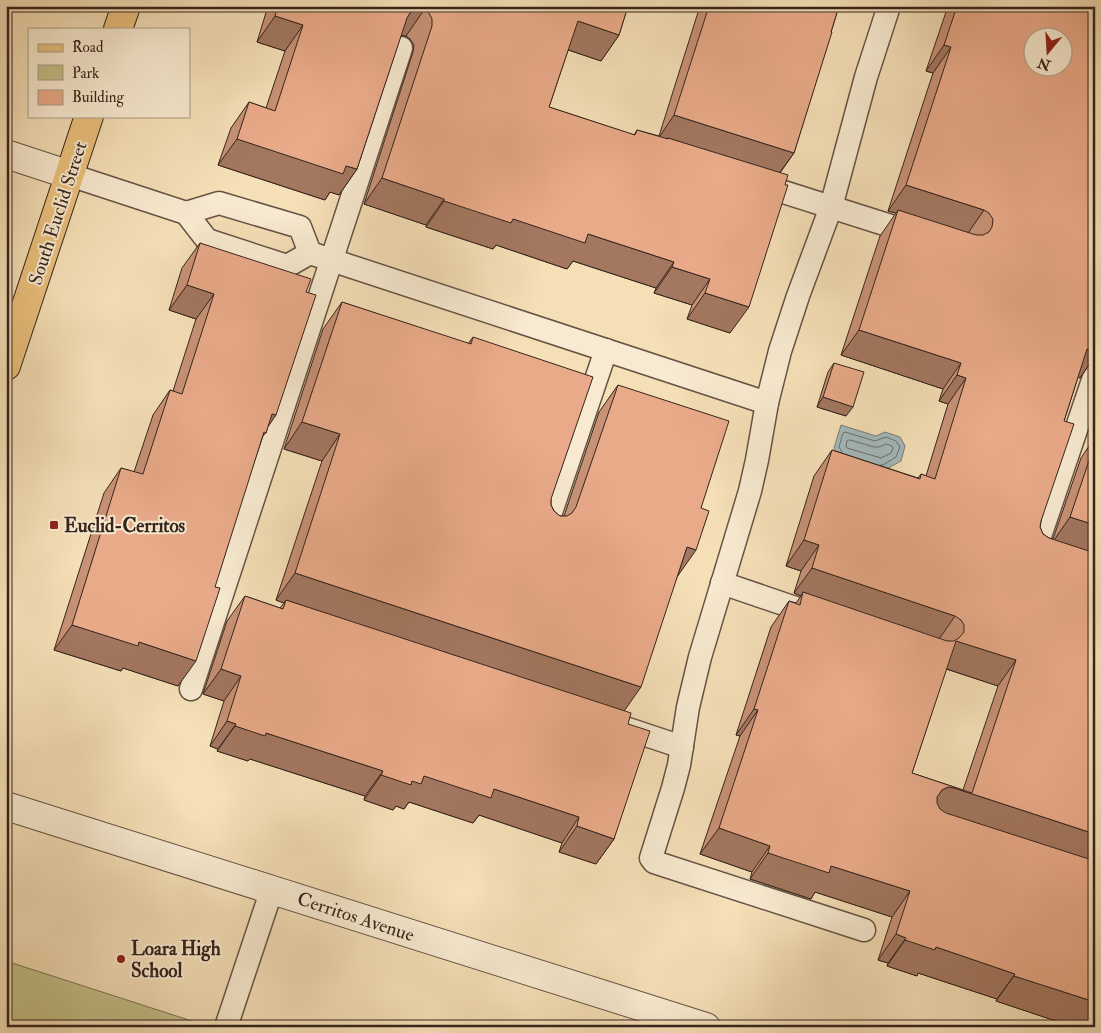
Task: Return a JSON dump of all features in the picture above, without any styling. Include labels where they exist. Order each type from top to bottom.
[{"type":"main road","points":[[118,28],[126,6]]},
{"type":"main road","name":"South Euclid Street","points":[[6,366],[88,118]]},
{"type":"street","points":[[6,154],[70,175]]},
{"type":"street","name":"Cerritos Avenue","points":[[6,806],[706,1027]]},
{"type":"lane","points":[[864,930],[654,862],[651,858],[673,788],[693,686],[750,491],[767,403],[789,323],[831,207],[866,77],[889,6]]},
{"type":"lane","points":[[191,689],[231,599],[321,257],[401,48]]},
{"type":"lane","points":[[70,175],[186,213],[219,203],[300,227],[321,257]]},
{"type":"lane","points":[[738,178],[934,240]]},
{"type":"lane","points":[[186,213],[206,240],[287,266],[321,257],[767,403]]},
{"type":"lane","points":[[545,530],[606,350]]},
{"type":"lane","points":[[1095,374],[1035,551],[1095,571]]},
{"type":"lane","points":[[722,583],[832,620]]},
{"type":"lane","points":[[598,719],[682,747]]},
{"type":"lane","points":[[226,1027],[272,889]]},
{"type":"green space","points":[[6,961],[195,1022],[194,1027],[6,1027]]},
{"type":"water","points":[[841,425],[876,436],[885,432],[900,437],[905,446],[901,461],[883,471],[839,457],[834,448]]},
{"type":"building","points":[[278,6],[628,6],[619,35],[578,21],[549,107],[635,135],[637,130],[668,138],[788,175],[785,185],[788,185],[749,307],[705,293],[710,279],[672,267],[674,262],[588,234],[585,243],[513,219],[511,223],[382,178],[432,26],[432,19],[429,13],[424,10],[416,9],[407,18],[357,169],[346,166],[343,174],[237,139],[249,102],[275,111],[303,25],[275,16]]},
{"type":"building","points":[[709,6],[839,6],[794,153],[674,115]]},
{"type":"building","points":[[957,6],[1095,6],[1095,351],[1087,349],[1064,421],[1074,424],[1040,527],[1043,534],[1049,538],[1095,553],[1095,834],[954,788],[948,787],[942,790],[937,797],[937,803],[940,809],[946,813],[1095,861],[1095,1002],[1014,976],[1015,974],[936,947],[935,950],[905,940],[906,938],[896,934],[910,891],[831,866],[829,873],[768,853],[770,846],[719,828],[758,710],[754,709],[789,601],[800,605],[803,592],[947,641],[954,641],[964,632],[964,625],[955,616],[812,568],[819,545],[804,540],[832,450],[920,479],[921,474],[935,479],[966,378],[957,375],[961,363],[859,330],[898,210],[976,235],[983,235],[989,232],[992,227],[993,219],[984,210],[906,185],[951,47],[944,45]],"holes":[[[956,641],[1016,660],[972,793],[912,773]]]},
{"type":"building","points":[[200,243],[311,279],[306,292],[316,295],[276,415],[272,414],[266,433],[264,432],[215,587],[220,588],[196,661],[139,642],[138,646],[72,625],[121,468],[143,474],[170,390],[182,394],[214,294],[187,285]]},
{"type":"building","points":[[342,302],[471,344],[473,337],[593,377],[551,499],[554,511],[560,516],[567,516],[576,507],[618,385],[729,421],[701,508],[709,511],[696,550],[687,547],[641,687],[295,573],[340,434],[302,422]]},
{"type":"building","points":[[834,363],[864,372],[853,407],[823,397]]},
{"type":"building","points":[[1095,443],[1095,525],[1070,517]]},
{"type":"building","points":[[245,596],[283,609],[286,600],[631,713],[628,724],[650,731],[614,839],[577,826],[579,817],[494,789],[491,798],[424,776],[421,784],[412,781],[411,785],[381,775],[383,771],[266,733],[265,736],[235,726],[236,724],[227,721],[241,676],[221,669]]},
{"type":"place","name":"Euclid-Cerritos","points":[[54,525]]},
{"type":"place","name":"Loara High School","points":[[121,959]]}]
